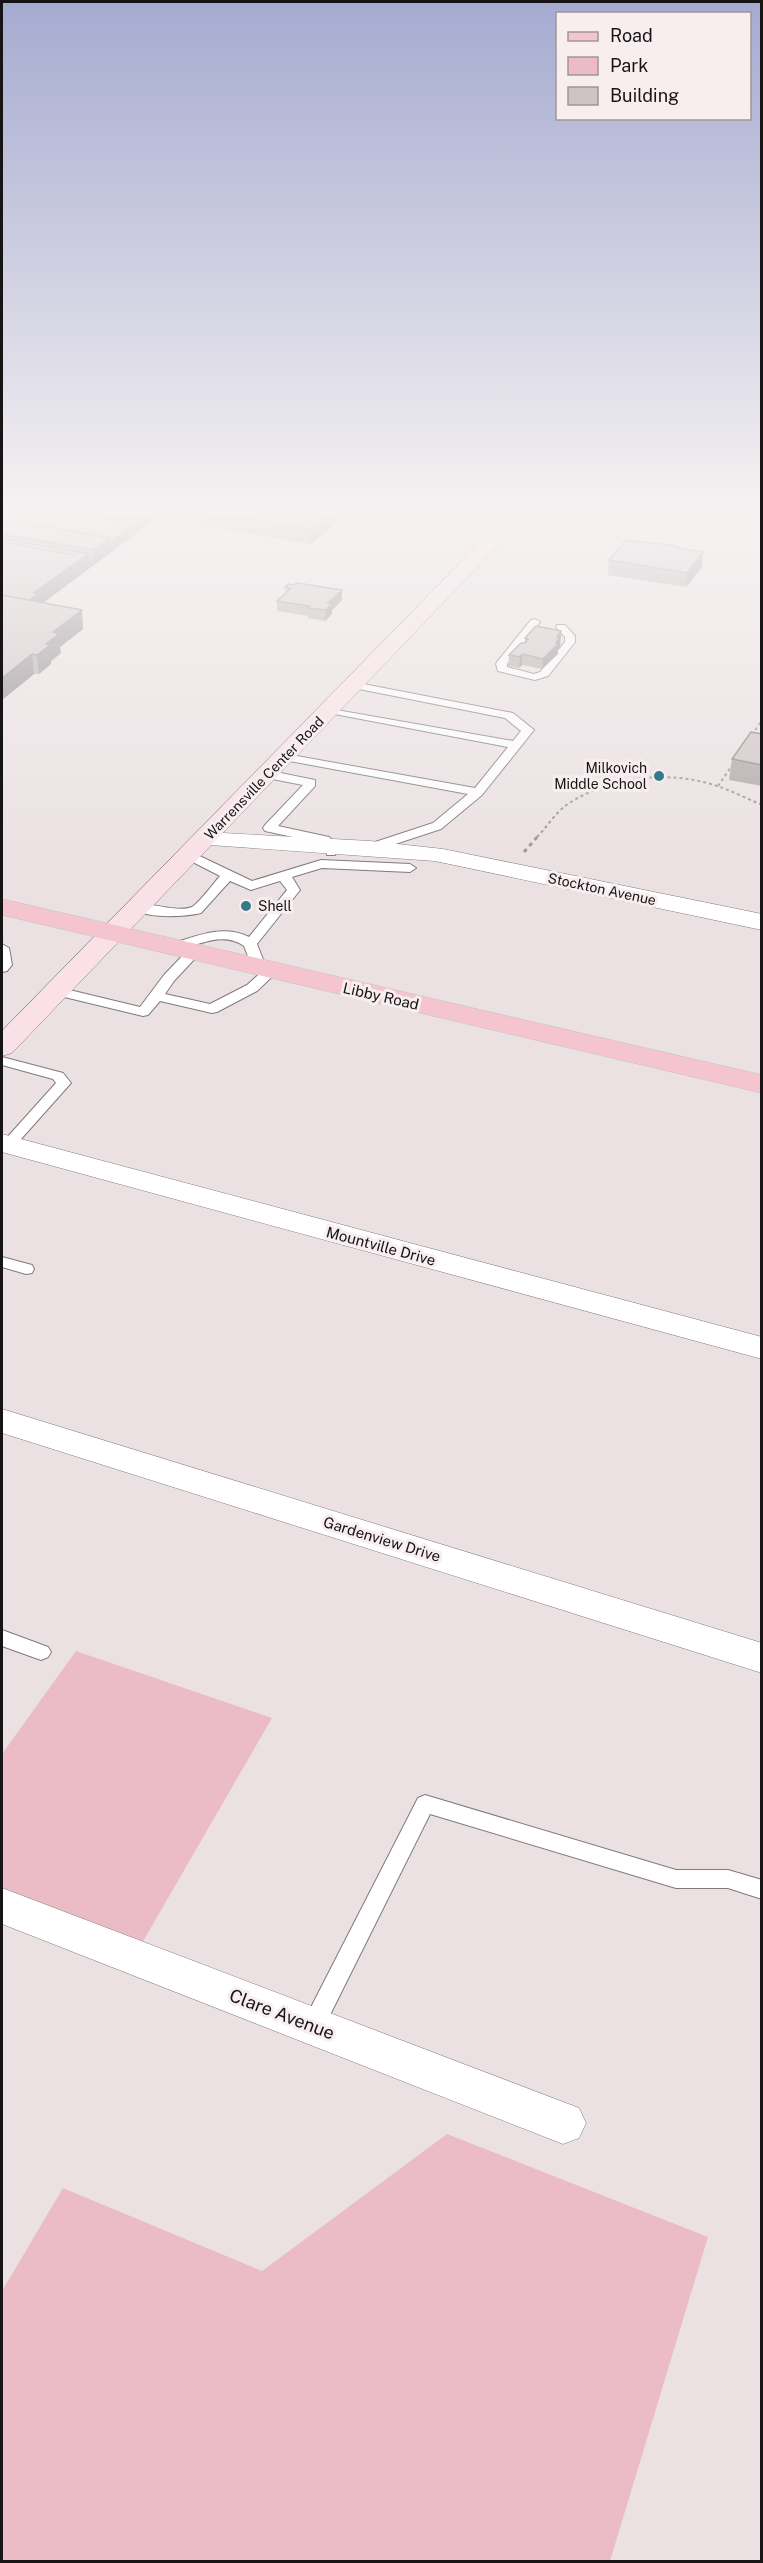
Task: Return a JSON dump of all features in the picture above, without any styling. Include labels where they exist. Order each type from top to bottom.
[{"type":"main road","name":"Warrensville Center Road","points":[[7,1035],[57,991],[114,934],[410,627]]},
{"type":"main road","name":"Libby Road","points":[[2,907],[184,950],[260,960],[762,1084]]},
{"type":"street","name":"Stockton Avenue","points":[[196,847],[330,855],[370,848],[438,855],[762,922]]},
{"type":"street","name":"Mountville Drive","points":[[5,1144],[762,1348]]},
{"type":"street","name":"Gardenview Drive","points":[[2,1421],[762,1658]]},
{"type":"street","name":"Clare Avenue","points":[[2,1906],[563,2123]]},
{"type":"lane","points":[[531,627],[501,664],[502,669],[535,676],[544,674],[570,642],[570,636],[561,627]]},
{"type":"lane","points":[[353,686],[509,715],[528,730],[478,792],[437,826],[370,848]]},
{"type":"lane","points":[[329,710],[516,745]]},
{"type":"lane","points":[[284,756],[478,792]]},
{"type":"lane","points":[[266,774],[311,783],[269,828],[325,840],[330,855]]},
{"type":"lane","points":[[196,847],[228,875],[247,886],[254,886],[315,865],[330,855],[410,868]]},
{"type":"lane","points":[[139,908],[173,913],[196,910],[228,875]]},
{"type":"lane","points":[[157,996],[212,1009],[252,988],[260,960],[294,890],[292,884],[282,876]]},
{"type":"lane","points":[[2,948],[4,965],[2,968]]},
{"type":"lane","points":[[57,991],[143,1012],[169,978],[184,950]]},
{"type":"lane","points":[[2,1061],[58,1076],[64,1083],[5,1144]]},
{"type":"lane","points":[[2,1262],[26,1269]]},
{"type":"lane","points":[[2,1638],[41,1652]]},
{"type":"lane","points":[[313,2026],[425,1804],[676,1879],[728,1879],[762,1890]]},
{"type":"path","points":[[749,739],[762,720]]},
{"type":"path","points":[[718,786],[737,758]]},
{"type":"path","points":[[518,859],[564,807],[604,786],[639,778],[673,777],[718,786],[762,805]]},
{"type":"green space","points":[[76,1651],[272,1718],[134,1957],[2,1906],[2,1754]]},
{"type":"green space","points":[[447,2134],[708,2237],[610,2561],[2,2561],[2,2291],[63,2188],[262,2271]]},
{"type":"building","points":[[2,627],[60,627],[53,632],[59,634],[46,644],[50,645],[37,655],[32,654],[2,678]]},
{"type":"building","points":[[535,627],[561,631],[556,643],[559,643],[543,659],[522,654],[520,657],[509,655],[521,643],[525,643],[528,639],[525,638]]},
{"type":"building","points":[[751,732],[762,734],[762,765],[732,759]]},
{"type":"place","name":"Milkovich Middle School","points":[[659,776]]},
{"type":"place","name":"Shell","points":[[246,906]]}]
